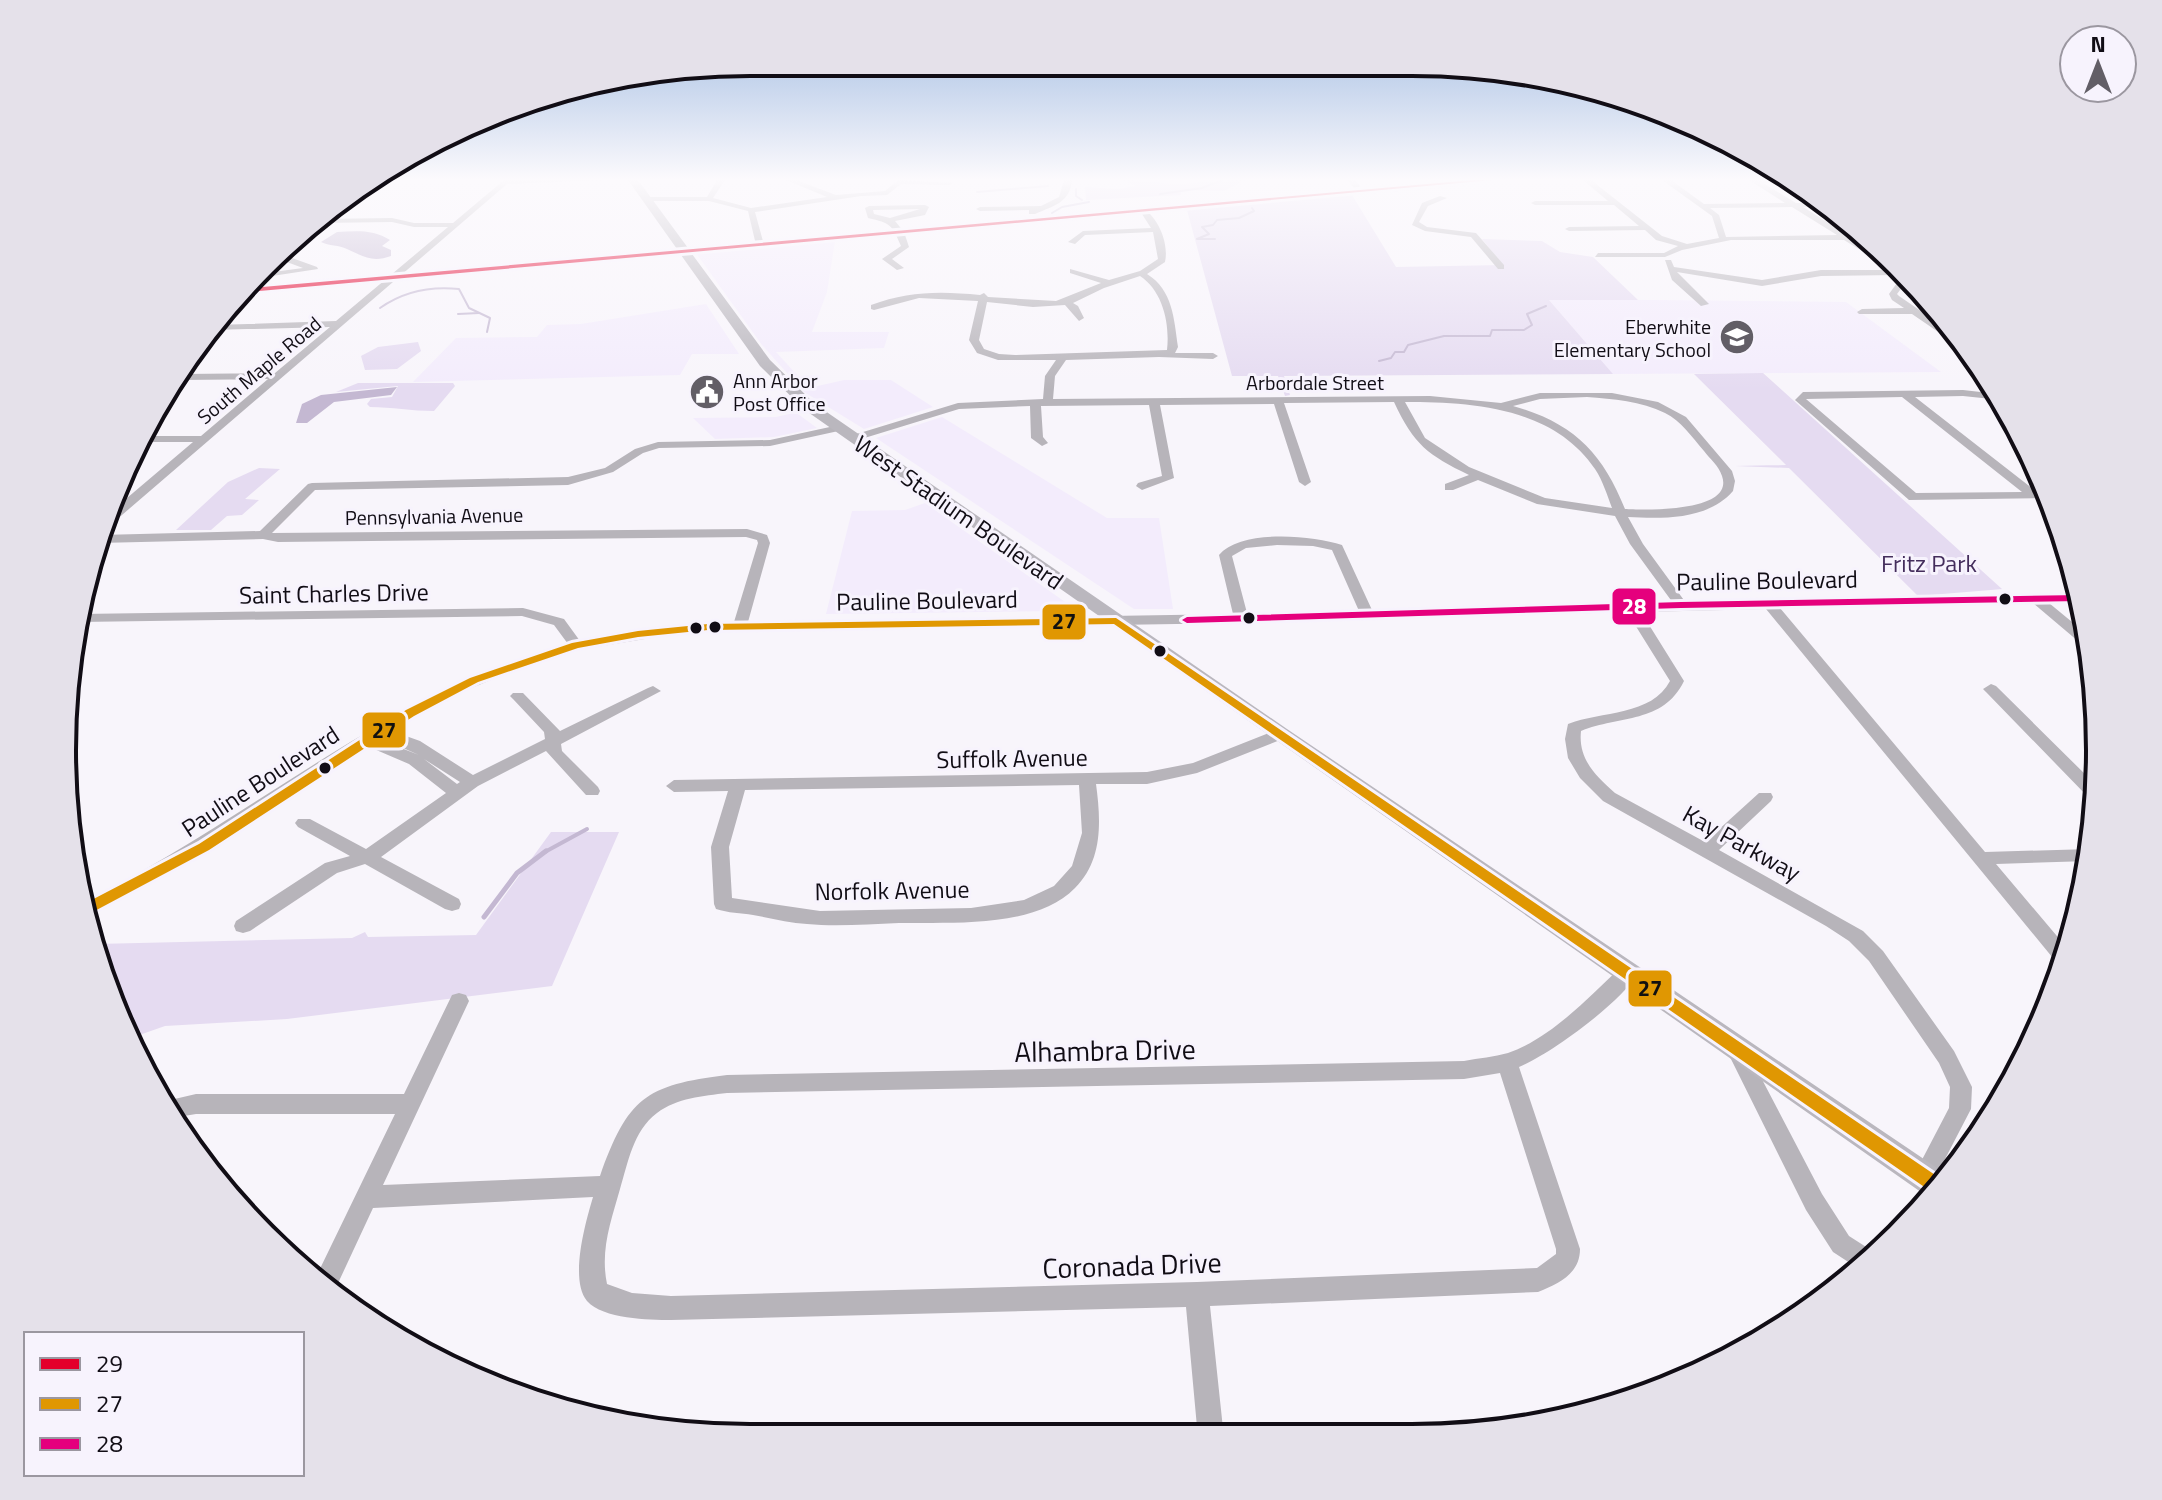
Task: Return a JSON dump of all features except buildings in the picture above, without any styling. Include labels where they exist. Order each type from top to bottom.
[{"type":"main road","points":[[258,289],[698,250]]},
{"type":"main road","name":"West Stadium Boulevard","points":[[685,251],[775,375],[846,433],[1737,1051],[1930,1181]]},
{"type":"street","name":"South Maple Road","points":[[120,510],[426,250]]},
{"type":"street","points":[[900,250],[886,259],[900,268]]},
{"type":"street","points":[[874,307],[893,299],[927,294],[984,296],[1041,304],[1066,302],[1109,283],[1142,274],[1162,260],[1162,250]]},
{"type":"street","points":[[1486,250],[1501,267]]},
{"type":"street","points":[[1663,250],[1675,278],[1704,304]]},
{"type":"street","points":[[1598,255],[1665,255],[1679,250]]},
{"type":"street","points":[[271,275],[314,269],[288,260]]},
{"type":"street","points":[[1671,269],[1762,283],[1806,274],[1891,275]]},
{"type":"street","points":[[1073,271],[1109,283]]},
{"type":"street","points":[[1142,274],[1161,286],[1173,347],[1171,352],[1155,356]]},
{"type":"street","points":[[1898,283],[1893,294],[1895,298],[1937,327]]},
{"type":"street","points":[[984,296],[974,340],[980,351],[998,357],[1213,356]]},
{"type":"street","points":[[1066,302],[1075,308],[1079,318]]},
{"type":"street","points":[[1862,312],[1912,311]]},
{"type":"street","points":[[225,328],[341,324]]},
{"type":"street","points":[[1042,443],[1037,438],[1042,401],[1050,376],[1063,357]]},
{"type":"street","points":[[189,377],[279,376]]},
{"type":"street","points":[[1905,394],[2035,496]]},
{"type":"street","points":[[1984,395],[1803,395],[1800,400],[1913,497],[2035,496]]},
{"type":"street","points":[[1398,399],[1416,435],[1425,445],[1481,475],[1541,501],[1575,508],[1663,514],[1693,510],[1715,502],[1726,494],[1730,484],[1728,474],[1680,419],[1672,412],[1643,401],[1598,396],[1541,396],[1516,400],[1504,406]]},
{"type":"street","points":[[1278,400],[1305,482]]},
{"type":"street","name":"Arbordale Street","points":[[263,535],[312,487],[568,481],[609,470],[648,448],[770,443],[846,433],[984,403],[1469,400],[1504,406],[1553,425],[1584,448],[1602,471],[1630,534],[1681,605]]},
{"type":"street","points":[[1142,486],[1168,478],[1154,401]]},
{"type":"street","points":[[153,439],[205,439]]},
{"type":"street","points":[[1449,487],[1481,475]]},
{"type":"street","name":"Pennsylvania Avenue","points":[[110,539],[737,532],[756,535],[763,538],[764,543],[740,627]]},
{"type":"street","points":[[1241,619],[1225,555],[1234,546],[1262,543],[1317,542],[1337,548],[1368,616]]},
{"type":"street","points":[[2035,598],[2075,631]]},
{"type":"street","name":"Pauline Boulevard","points":[[95,905],[204,847],[374,736],[474,680],[576,645],[659,631],[2068,598]]},
{"type":"street","points":[[1769,604],[2056,948]]},
{"type":"street","name":"Kay Parkway","points":[[1631,607],[1677,681],[1674,692],[1667,701],[1649,708],[1585,722],[1574,728],[1570,745],[1580,766],[1609,797],[1856,936],[1876,956],[1947,1057],[1961,1087],[1960,1109],[1935,1175]]},
{"type":"street","name":"Saint Charles Drive","points":[[89,618],[523,612],[559,622],[576,645]]},
{"type":"street","points":[[1991,689],[2085,784]]},
{"type":"street","points":[[243,926],[331,868],[368,857],[472,782],[653,691]]},
{"type":"street","points":[[518,696],[552,731],[554,753],[592,791]]},
{"type":"street","name":"Suffolk Avenue","points":[[674,786],[1147,778],[1197,768],[1279,734]]},
{"type":"street","points":[[374,736],[414,745],[472,782]]},
{"type":"street","points":[[374,736],[415,760],[456,792]]},
{"type":"street","name":"Norfolk Avenue","points":[[738,785],[720,846],[723,904],[760,907],[796,916],[862,917],[1012,910],[1056,893],[1071,882],[1085,861],[1091,844],[1087,781]]},
{"type":"street","points":[[1707,851],[1765,797]]},
{"type":"street","points":[[304,823],[452,904]]},
{"type":"street","points":[[1983,858],[2077,855]]},
{"type":"street","name":"Alhambra Drive","points":[[610,1186],[625,1138],[640,1114],[662,1097],[687,1089],[727,1084],[1464,1070],[1507,1062],[1542,1044],[1591,1008],[1627,974]]},
{"type":"street","points":[[329,1276],[459,1001]]},
{"type":"street","points":[[1737,1051],[1814,1202],[1841,1244],[1858,1255]]},
{"type":"street","name":"Coronada Drive","points":[[610,1186],[592,1250],[591,1271],[596,1292],[609,1301],[634,1307],[1197,1294],[1538,1280],[1553,1273],[1568,1259],[1566,1237],[1507,1062]]},
{"type":"street","points":[[179,1107],[196,1104],[409,1104]]},
{"type":"street","points":[[368,1197],[610,1186]]},
{"type":"street","points":[[1197,1294],[1210,1424]]},
{"type":"shaded area","points":[[349,250],[391,250],[391,256],[368,258]]},
{"type":"shaded area","points":[[834,250],[827,292],[812,332],[889,332],[884,348],[776,352],[809,388],[844,380],[891,380],[933,407],[864,429],[804,392],[762,345],[696,253]]},
{"type":"shaded area","name":"Eberwhite Elementary School","points":[[1548,299],[1846,302],[1941,372],[1613,374]]},
{"type":"shaded area","points":[[706,304],[739,354],[692,354],[680,375],[413,382],[456,338],[537,337],[547,325],[581,324]]},
{"type":"shaded area","points":[[397,387],[391,395],[334,402],[307,423],[296,423],[302,404],[321,395]]},
{"type":"shaded area","points":[[798,414],[817,428],[774,437],[715,439],[693,418],[776,417]]},
{"type":"shaded area","points":[[942,417],[1107,518],[1159,518],[1173,609],[1134,609],[876,438]]},
{"type":"shaded area","points":[[925,503],[1068,604],[1069,608],[1057,611],[826,614],[852,511],[905,510]]},
{"type":"green space","points":[[1198,250],[1386,250],[1396,267],[1503,265],[1491,250],[1557,250],[1593,257],[1638,300],[1549,300],[1613,374],[1284,376],[1290,395],[1285,396],[1278,376],[1232,376]]},
{"type":"green space","points":[[418,342],[421,351],[397,369],[365,370],[361,356],[378,347]]},
{"type":"green space","name":"Fritz Park","points":[[1763,373],[2003,589],[1918,596],[1789,468],[1735,466],[1786,465],[1694,374]]},
{"type":"green space","points":[[358,383],[453,383],[455,386],[434,411],[426,411],[370,407],[367,404],[371,399],[392,397],[398,386],[336,392]]},
{"type":"green space","points":[[259,468],[280,469],[245,499],[259,500],[242,515],[227,516],[211,530],[176,530],[228,482]]},
{"type":"green space","points":[[551,832],[619,832],[552,986],[287,1019],[165,1026],[140,1035],[105,944],[352,938],[365,932],[368,937],[476,935]]},
{"type":"waterway","points":[[380,308],[398,297],[418,291],[459,289],[469,308],[490,318],[487,332]]},
{"type":"waterway","points":[[1379,361],[1391,358],[1395,352],[1404,352],[1408,345],[1444,336],[1490,336],[1492,330],[1524,330],[1532,325],[1527,314],[1546,306]]},
{"type":"waterway","points":[[458,314],[479,313]]},
{"type":"waterway","points":[[544,852],[587,829]]},
{"type":"waterway","points":[[484,917],[517,873],[544,852]]},
{"type":"transit line","name":"29","points":[[258,289],[701,250]]},
{"type":"transit line","name":"28","points":[[1187,620],[1681,605],[2068,598]]},
{"type":"transit line","name":"27","points":[[94,905],[204,847],[410,713],[474,680],[576,645],[638,634],[708,627],[1116,621],[1930,1181]]},
{"type":"place","name":"Eberwhite Elementary School","points":[[1737,337]]},
{"type":"place","name":"Ann Arbor Post Office","points":[[707,392]]}]
